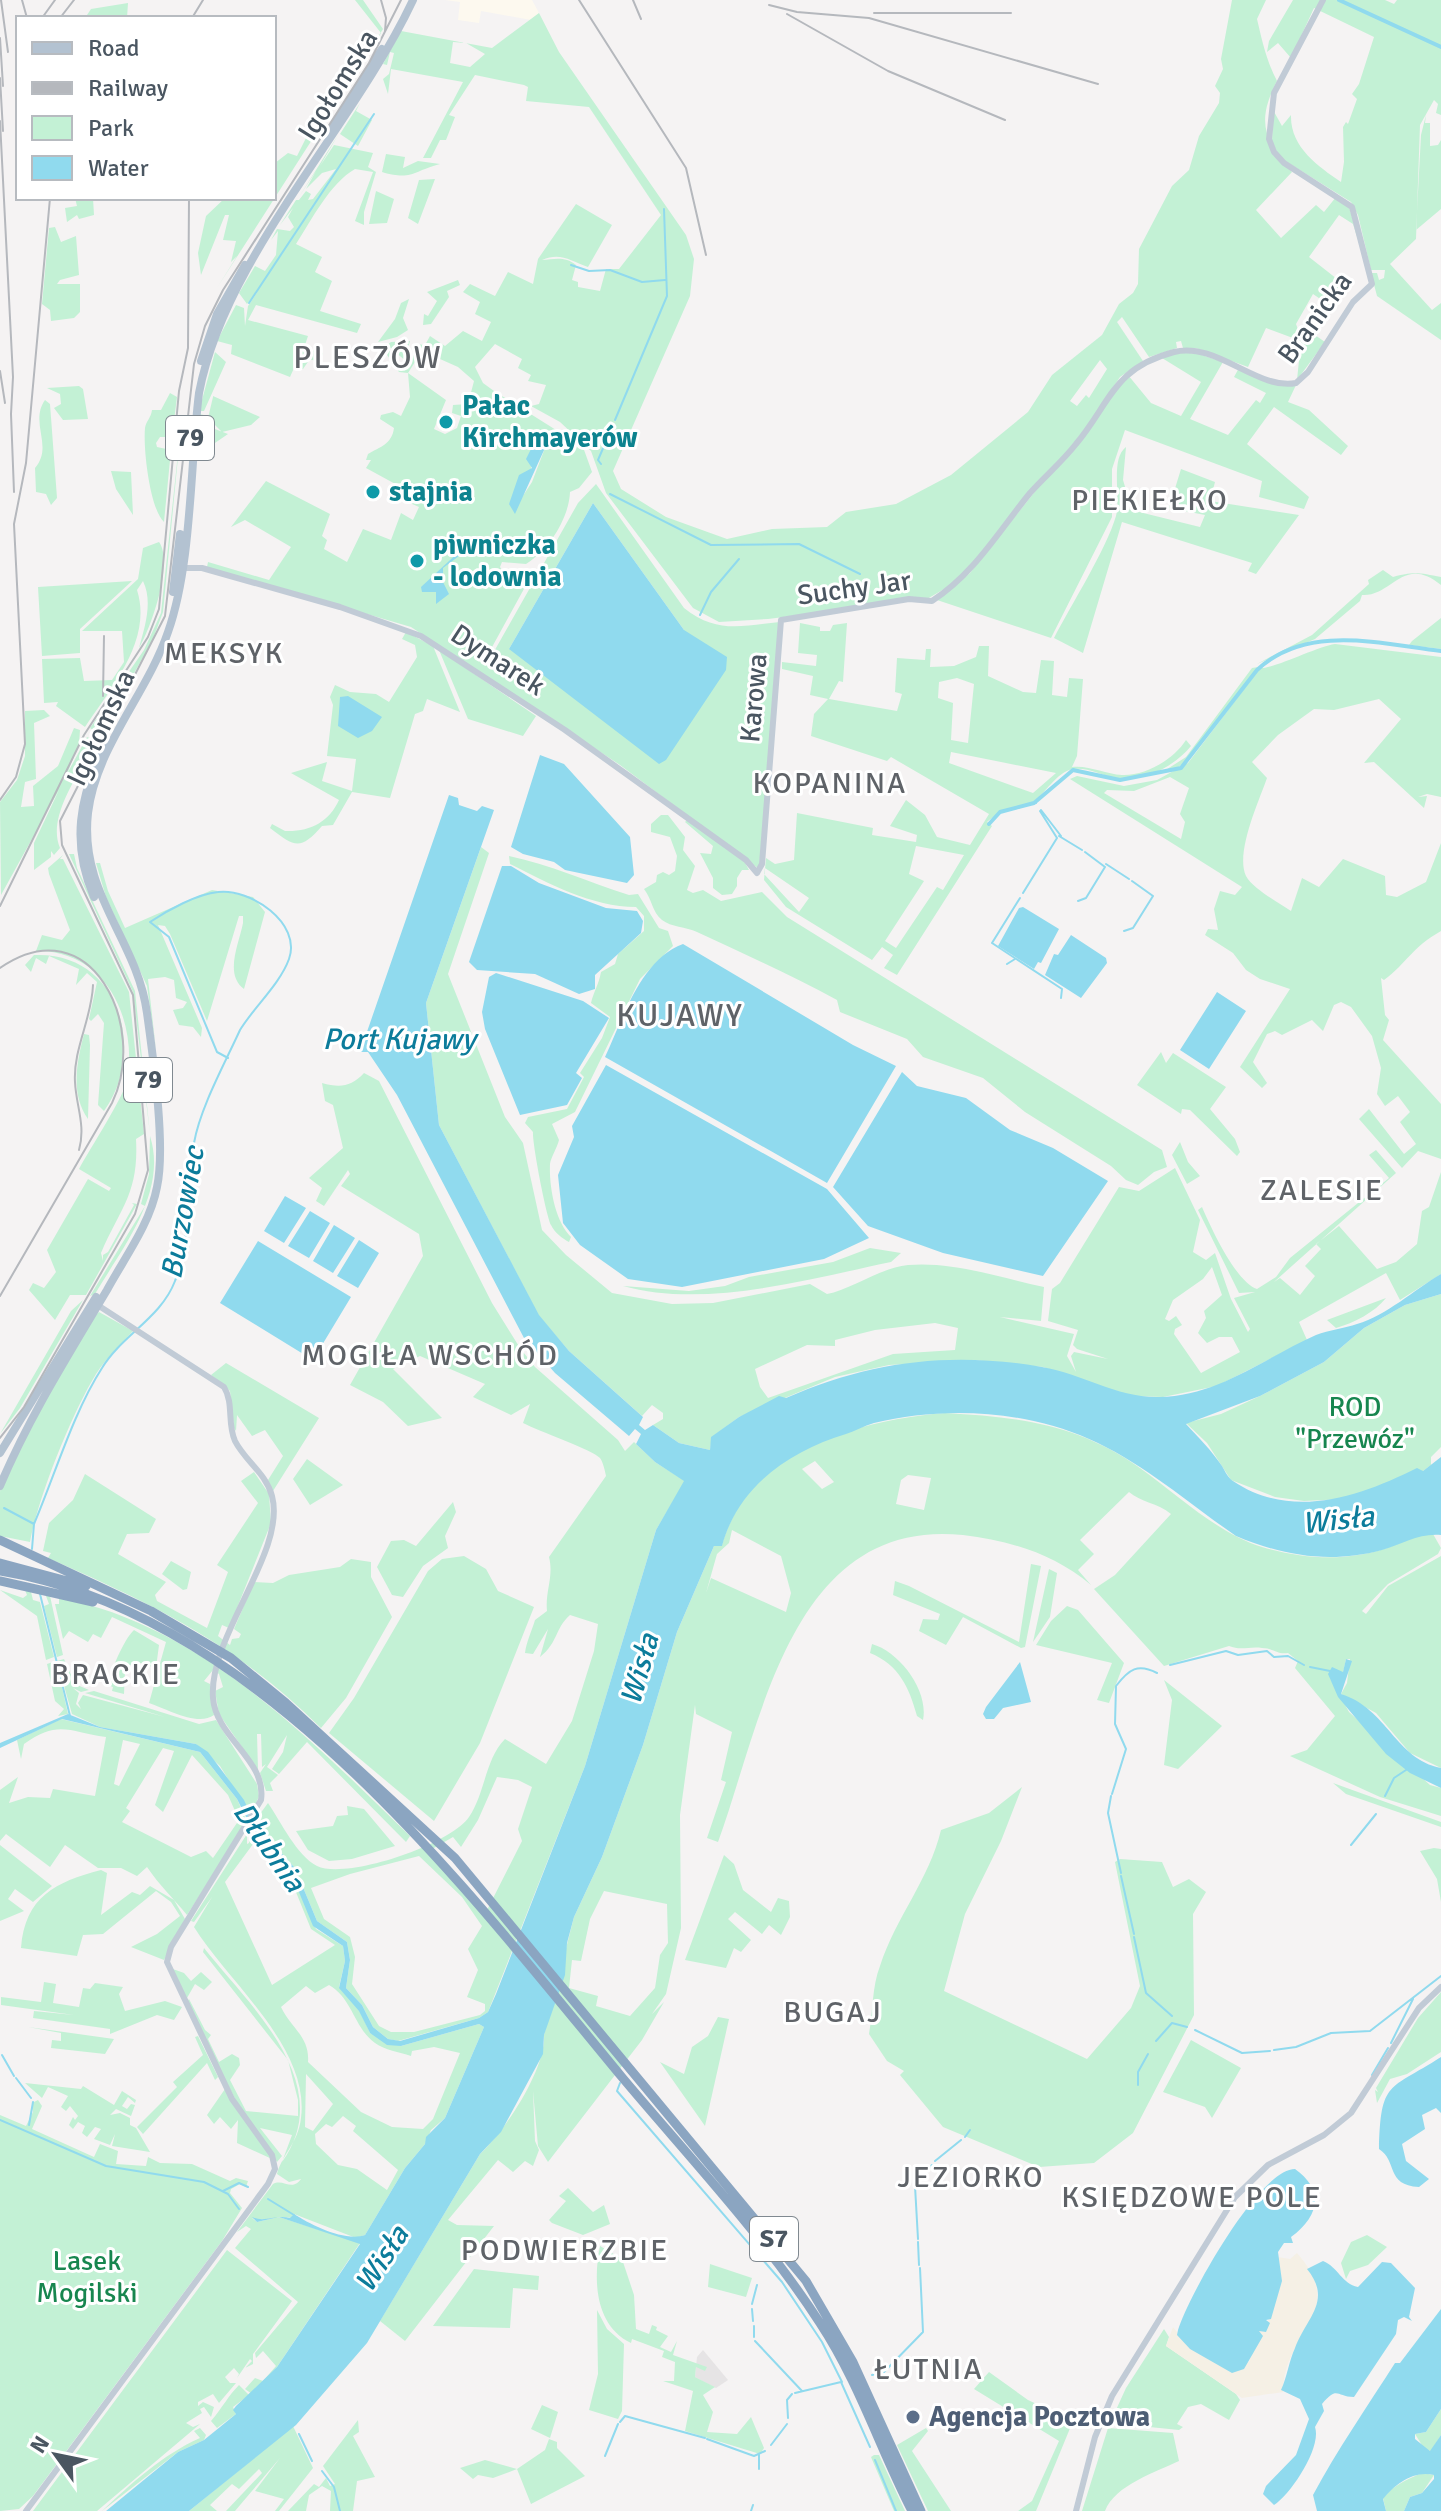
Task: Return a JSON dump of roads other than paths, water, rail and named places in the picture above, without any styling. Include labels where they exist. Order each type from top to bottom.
[{"type":"highway","points":[[0,1540],[51,1563],[127,1605]]},
{"type":"highway","name":"S7","points":[[4,1568],[127,1605],[200,1638],[248,1671],[423,1826],[501,1910],[788,2256],[821,2304],[862,2381],[908,2495],[910,2511]]},
{"type":"highway","points":[[0,1581],[21,1586],[56,1585],[127,1605]]},
{"type":"highway","name":"S7","points":[[127,1605],[247,1682],[326,1750],[414,1834],[484,1911],[778,2265],[821,2324],[851,2376],[908,2495]]},
{"type":"highway","points":[[908,2495],[923,2511]]},
{"type":"main road","name":"Igołomska","points":[[0,1486],[27,1427],[145,1213],[153,1187],[155,1159],[140,1002],[133,978],[85,874],[79,845],[80,811],[92,772],[161,640],[171,605],[179,568],[195,387],[214,321],[232,285],[410,0]]},
{"type":"main road","name":"Igołomska","points":[[0,1453],[96,1303]]},
{"type":"street","name":"Branicka","points":[[932,601],[968,572],[1030,493],[1075,446],[1128,371],[1155,357],[1185,351],[1209,354],[1278,382],[1296,383],[1308,372],[1353,302],[1372,284],[1352,207],[1284,163],[1274,152],[1269,139],[1274,93],[1322,3]]},
{"type":"street","name":"Dymarek","points":[[179,568],[202,568],[340,607],[421,636],[604,757],[746,860],[757,873]]},
{"type":"street","name":"Suchy Jar","points":[[781,620],[909,599],[932,601]]},
{"type":"street","name":"Karowa","points":[[757,873],[762,865],[781,620]]},
{"type":"street","points":[[26,2511],[274,2173],[272,2155],[232,2099],[167,1962],[172,1944],[254,1816],[262,1796],[257,1774],[219,1721],[213,1687],[232,1629],[272,1530],[272,1494],[262,1475],[235,1440],[224,1387],[96,1303]]},
{"type":"street","points":[[1076,2511],[1095,2437],[1112,2396],[1235,2197],[1268,2165],[1342,2122],[1371,2087],[1414,2015],[1441,1987]]},
{"type":"water","points":[[534,443],[542,444],[545,448],[515,514],[509,504],[519,475],[532,468],[526,459]]},
{"type":"water","points":[[593,503],[684,630],[727,657],[726,670],[666,760],[659,764],[509,649]]},
{"type":"water","points":[[463,548],[463,553],[443,568],[443,582],[449,594],[436,604],[436,592],[422,592],[421,587]]},
{"type":"water","points":[[348,696],[382,717],[372,731],[358,738],[338,726],[340,697]]},
{"type":"water","points":[[540,755],[564,764],[630,837],[634,875],[627,883],[565,870],[554,862],[523,854],[511,847]]},
{"type":"water","points":[[449,795],[458,798],[459,805],[477,811],[482,806],[494,810],[426,1003],[439,1125],[539,1315],[569,1351],[643,1417],[639,1425],[645,1430],[653,1425],[679,1443],[710,1450],[711,1437],[739,1417],[779,1396],[786,1398],[817,1385],[880,1368],[943,1360],[1008,1362],[1042,1367],[1129,1394],[1159,1397],[1181,1395],[1221,1383],[1316,1335],[1368,1320],[1441,1274],[1441,1294],[1405,1305],[1364,1328],[1324,1362],[1260,1396],[1186,1424],[1214,1455],[1231,1480],[1279,1500],[1302,1502],[1350,1495],[1417,1468],[1423,1471],[1441,1457],[1441,1535],[1425,1536],[1382,1550],[1344,1557],[1308,1556],[1272,1549],[1236,1536],[1109,1448],[1064,1429],[983,1414],[928,1414],[874,1423],[805,1450],[769,1474],[740,1506],[722,1546],[714,1546],[677,1632],[643,1745],[602,1857],[574,1917],[567,1943],[565,1975],[544,2035],[543,2054],[501,2132],[480,2154],[367,2343],[296,2425],[189,2511],[106,2511],[178,2452],[204,2440],[236,2414],[233,2410],[236,2406],[277,2367],[360,2244],[279,2217],[290,2218],[294,2214],[338,2234],[365,2235],[405,2168],[425,2144],[426,2137],[445,2118],[484,2027],[479,2024],[401,2046],[387,2045],[370,2033],[359,2011],[339,1988],[345,1961],[343,1946],[313,1926],[289,1868],[252,1829],[237,1799],[200,1752],[62,1719],[0,1748],[0,1743],[68,1714],[100,1727],[196,1744],[208,1752],[244,1800],[255,1824],[295,1868],[317,1921],[347,1942],[350,1960],[346,1988],[362,2005],[373,2027],[388,2039],[400,2041],[479,2018],[488,2012],[585,1766],[656,1530],[684,1481],[655,1462],[636,1444],[641,1434],[635,1429],[629,1436],[555,1373],[524,1338],[397,1095],[368,1052],[360,1052]]},
{"type":"water","points":[[502,866],[511,866],[539,883],[606,908],[637,911],[643,921],[641,933],[595,975],[595,989],[579,994],[535,974],[477,970],[469,962]]},
{"type":"water","points":[[1023,907],[1059,929],[1041,963],[1038,962],[1034,969],[998,946],[1019,908]]},
{"type":"water","points":[[1071,935],[1106,958],[1107,963],[1081,998],[1045,975],[1054,954],[1058,955]]},
{"type":"water","points":[[683,944],[853,1045],[896,1066],[827,1183],[605,1057],[644,977],[668,952]]},
{"type":"water","points":[[496,973],[583,1001],[609,1018],[576,1073],[582,1078],[567,1105],[520,1115],[485,1029],[482,1012],[489,977]]},
{"type":"water","points":[[1217,992],[1246,1011],[1209,1069],[1180,1050]]},
{"type":"water","points":[[606,1065],[827,1189],[869,1238],[824,1259],[682,1287],[628,1279],[580,1245],[563,1223],[558,1175],[574,1137],[572,1126]]},
{"type":"water","points":[[902,1072],[917,1086],[966,1098],[1010,1130],[1053,1148],[1108,1181],[1043,1276],[943,1253],[868,1226],[833,1187]]},
{"type":"water","points":[[285,1196],[306,1208],[284,1243],[264,1231]]},
{"type":"water","points":[[310,1211],[330,1223],[309,1258],[288,1246]]},
{"type":"water","points":[[334,1225],[355,1238],[333,1273],[313,1261]]},
{"type":"water","points":[[359,1240],[379,1253],[358,1288],[337,1276]]},
{"type":"water","points":[[258,1241],[351,1297],[313,1360],[220,1303]]},
{"type":"water","points":[[1346,1659],[1352,1661],[1341,1694],[1370,1711],[1413,1755],[1441,1768],[1441,1788],[1410,1773],[1386,1754],[1338,1697],[1328,1674],[1332,1667],[1343,1672]]},
{"type":"water","points":[[1020,1662],[1031,1702],[1003,1708],[994,1719],[986,1719],[983,1714],[986,1707]]},
{"type":"water","points":[[1441,2057],[1441,2113],[1436,2108],[1422,2115],[1425,2129],[1402,2144],[1406,2161],[1429,2179],[1419,2187],[1408,2185],[1396,2177],[1385,2154],[1379,2149],[1382,2110],[1391,2090]]},
{"type":"water","points":[[1295,2169],[1311,2186],[1315,2204],[1307,2221],[1291,2237],[1293,2243],[1284,2243],[1278,2252],[1282,2281],[1271,2319],[1266,2320],[1270,2323],[1266,2332],[1259,2331],[1263,2336],[1244,2369],[1232,2373],[1190,2349],[1177,2335],[1178,2330],[1210,2264],[1245,2211],[1280,2174]]},
{"type":"water","points":[[1323,2261],[1348,2283],[1358,2287],[1382,2262],[1391,2263],[1415,2288],[1409,2317],[1412,2321],[1404,2317],[1398,2320],[1396,2334],[1354,2397],[1334,2393],[1322,2404],[1324,2411],[1315,2427],[1316,2436],[1310,2458],[1296,2481],[1274,2505],[1263,2494],[1266,2486],[1296,2455],[1309,2419],[1300,2399],[1281,2390],[1293,2353],[1318,2300],[1318,2291],[1307,2269]]},
{"type":"water","points":[[1441,2309],[1441,2409],[1426,2432],[1415,2434],[1415,2439],[1430,2451],[1441,2435],[1441,2511],[1404,2511],[1410,2497],[1422,2493],[1434,2479],[1434,2475],[1427,2474],[1412,2476],[1393,2488],[1383,2499],[1386,2511],[1317,2511],[1313,2495],[1342,2445],[1395,2363],[1400,2363]]},
{"type":"waterway","name":"Suchy Jar","points":[[1339,0],[1441,47]]},
{"type":"waterway","points":[[249,303],[374,114]]},
{"type":"waterway","points":[[615,420],[667,296],[664,209]]},
{"type":"waterway","points":[[571,265],[589,271],[610,270],[642,282],[665,280]]},
{"type":"waterway","points":[[601,464],[598,460],[613,425]]},
{"type":"waterway","points":[[610,494],[711,545],[799,544],[860,574]]},
{"type":"waterway","points":[[700,615],[711,592],[739,559]]},
{"type":"waterway","points":[[989,824],[1000,812],[1034,803],[1073,770],[1120,780],[1181,768],[1257,670],[1277,655],[1298,646],[1345,640],[1441,651]]},
{"type":"waterway","points":[[1041,810],[1061,836]]},
{"type":"waterway","points":[[1023,893],[1057,838],[1040,811]]},
{"type":"waterway","points":[[1059,836],[1082,850]]},
{"type":"waterway","points":[[1078,901],[1086,898],[1105,867],[1085,852]]},
{"type":"waterway","points":[[1106,864],[1129,879]]},
{"type":"waterway","points":[[1124,931],[1133,928],[1153,896],[1132,881]]},
{"type":"waterway","name":"Burzowiec","points":[[32,1549],[34,1524],[73,1424],[92,1386],[110,1356],[160,1306],[175,1281],[184,1248],[191,1160],[197,1129],[220,1071],[227,1057],[234,1043],[240,1030],[280,977],[289,959],[291,946],[288,933],[270,910],[244,896],[218,892],[192,899],[150,922],[169,937],[217,1052],[228,1058]]},
{"type":"waterway","points":[[1020,898],[992,943],[1062,989],[1061,998]]},
{"type":"waterway","points":[[1007,964],[1015,959]]},
{"type":"waterway","points":[[4,1508],[34,1524]]},
{"type":"waterway","name":"Burzowiec","points":[[40,1594],[70,1716]]},
{"type":"waterway","points":[[1170,1665],[1226,1651],[1238,1655],[1267,1651],[1274,1657],[1288,1656],[1304,1665]]},
{"type":"waterway","points":[[1310,1667],[1330,1671]]},
{"type":"waterway","points":[[1112,1794],[1126,1749],[1115,1724],[1116,1686],[1134,1669],[1144,1668],[1157,1673]]},
{"type":"waterway","points":[[1385,1796],[1394,1778],[1406,1770]]},
{"type":"waterway","points":[[1111,1796],[1108,1813],[1121,1873]]},
{"type":"waterway","points":[[1351,1845],[1376,1814]]},
{"type":"waterway","points":[[1121,1876],[1134,1934]]},
{"type":"waterway","points":[[1134,1937],[1146,1993],[1172,2016]]},
{"type":"waterway","points":[[1274,2050],[1296,2047],[1331,2033],[1370,2031],[1441,1976]]},
{"type":"waterway","points":[[1391,2043],[1413,1999]]},
{"type":"waterway","points":[[1156,2041],[1172,2023],[1187,2027]]},
{"type":"waterway","points":[[1195,2030],[1242,2053],[1270,2051]]},
{"type":"waterway","points":[[1372,2075],[1388,2048]]},
{"type":"waterway","points":[[1138,2085],[1138,2072],[1148,2054]]},
{"type":"waterway","points":[[2,2055],[14,2076]]},
{"type":"waterway","points":[[16,2078],[31,2098]]},
{"type":"waterway","points":[[620,2083],[617,2091],[782,2282],[822,2342],[842,2382]]},
{"type":"waterway","points":[[29,2125],[33,2102]]},
{"type":"waterway","points":[[0,2120],[106,2166],[204,2182],[228,2194],[239,2209]]},
{"type":"waterway","points":[[965,2137],[970,2130]]},
{"type":"waterway","points":[[935,2161],[961,2140]]},
{"type":"waterway","points":[[918,2239],[915,2186],[932,2165]]},
{"type":"waterway","points":[[223,2191],[239,2183],[248,2187]]},
{"type":"waterway","points":[[268,2199],[294,2215]]},
{"type":"waterway","points":[[918,2242],[919,2265]]},
{"type":"waterway","points":[[872,2375],[884,2372],[923,2332],[920,2268]]},
{"type":"waterway","points":[[752,2304],[757,2285]]},
{"type":"waterway","points":[[752,2309],[753,2321]]},
{"type":"waterway","points":[[754,2326],[754,2337]]},
{"type":"waterway","points":[[755,2341],[802,2391]]},
{"type":"waterway","points":[[841,2382],[870,2447]]},
{"type":"waterway","points":[[795,2393],[841,2382]]},
{"type":"waterway","points":[[788,2418],[787,2400],[792,2394]]},
{"type":"waterway","points":[[620,2422],[625,2416],[705,2438]]},
{"type":"waterway","points":[[605,2456],[618,2424]]},
{"type":"waterway","points":[[771,2445],[787,2424]]},
{"type":"waterway","points":[[299,2434],[312,2461]]},
{"type":"waterway","points":[[707,2439],[754,2456],[765,2451]]},
{"type":"waterway","points":[[759,2455],[759,2469]]},
{"type":"waterway","points":[[875,2460],[896,2511]]},
{"type":"waterway","points":[[322,2471],[334,2487],[340,2511]]},
{"type":"waterway","points":[[751,2511],[753,2505]]},
{"type":"tram line","points":[[381,0],[386,18],[385,31]]},
{"type":"tram line","points":[[0,1438],[24,1407],[135,1214],[148,1170],[133,995],[62,845],[60,821],[165,616],[194,364],[205,326],[223,290],[369,63],[401,0]]},
{"type":"railway","points":[[1,0],[8,52]]},
{"type":"railway","points":[[22,0],[26,16]]},
{"type":"railway","points":[[43,16],[55,0]]},
{"type":"railway","points":[[62,16],[74,0]]},
{"type":"railway","points":[[193,16],[203,0]]},
{"type":"railway","points":[[579,0],[686,168],[706,255]]},
{"type":"railway","points":[[633,0],[641,19]]},
{"type":"railway","points":[[769,5],[797,12],[869,18],[1098,84]]},
{"type":"railway","points":[[874,13],[1011,13]]},
{"type":"railway","points":[[787,14],[888,71],[1005,120]]},
{"type":"railway","points":[[0,38],[3,86]]},
{"type":"railway","points":[[0,78],[3,131]]},
{"type":"railway","points":[[0,121],[13,377],[14,492]]},
{"type":"railway","points":[[0,800],[16,777],[25,744],[14,524],[26,463],[50,200]]},
{"type":"railway","points":[[0,906],[84,735],[148,637],[159,609],[179,391],[188,348],[189,200]]},
{"type":"railway","points":[[0,371],[5,403]]},
{"type":"railway","points":[[103,696],[104,636]]},
{"type":"railway","points":[[0,968],[32,953],[61,952],[85,963],[104,983],[117,1010],[123,1041],[122,1073],[112,1103],[0,1296]]},
{"type":"railway","points":[[79,1150],[81,1124],[75,1070],[93,985]]},
{"type":"place","name":"Pałac Kirchmayerów","points":[[446,422]]},
{"type":"place","name":"stajnia","points":[[373,492]]},
{"type":"place","name":"piwniczka - lodownia","points":[[417,561]]},
{"type":"place","name":"Agencja Pocztowa","points":[[913,2417]]},
{"type":"district","name":"PLESZÓW","points":[[368,357]]},
{"type":"district","name":"PIEKIEŁKO","points":[[1150,500]]},
{"type":"district","name":"MEKSYK","points":[[224,653]]},
{"type":"district","name":"KOPANINA","points":[[830,783]]},
{"type":"district","name":"KUJAWY","points":[[680,1015]]},
{"type":"district","name":"ZALESIE","points":[[1322,1190]]},
{"type":"district","name":"MOGIŁA WSCHÓD","points":[[430,1355]]},
{"type":"district","name":"BRACKIE","points":[[116,1674]]},
{"type":"district","name":"BUGAJ","points":[[833,2012]]},
{"type":"district","name":"JEZIORKO","points":[[971,2177]]},
{"type":"district","name":"KSIĘDZOWE POLE","points":[[1192,2197]]},
{"type":"district","name":"PODWIERZBIE","points":[[565,2250]]},
{"type":"district","name":"ŁUTNIA","points":[[929,2369]]},
{"type":"water label","name":"Port Kujawy","points":[[399,1039]]},
{"type":"water label","name":"Wisła","points":[[1338,1520]]},
{"type":"water label","name":"Wisła","points":[[640,1669]]},
{"type":"water label","name":"Dłubnia","points":[[269,1847]]},
{"type":"water label","name":"Wisła","points":[[382,2259]]},
{"type":"park label","name":"ROD \"Przewóz\"","points":[[1355,1423]]},
{"type":"park label","name":"Lasek Mogilski","points":[[87,2277]]}]
